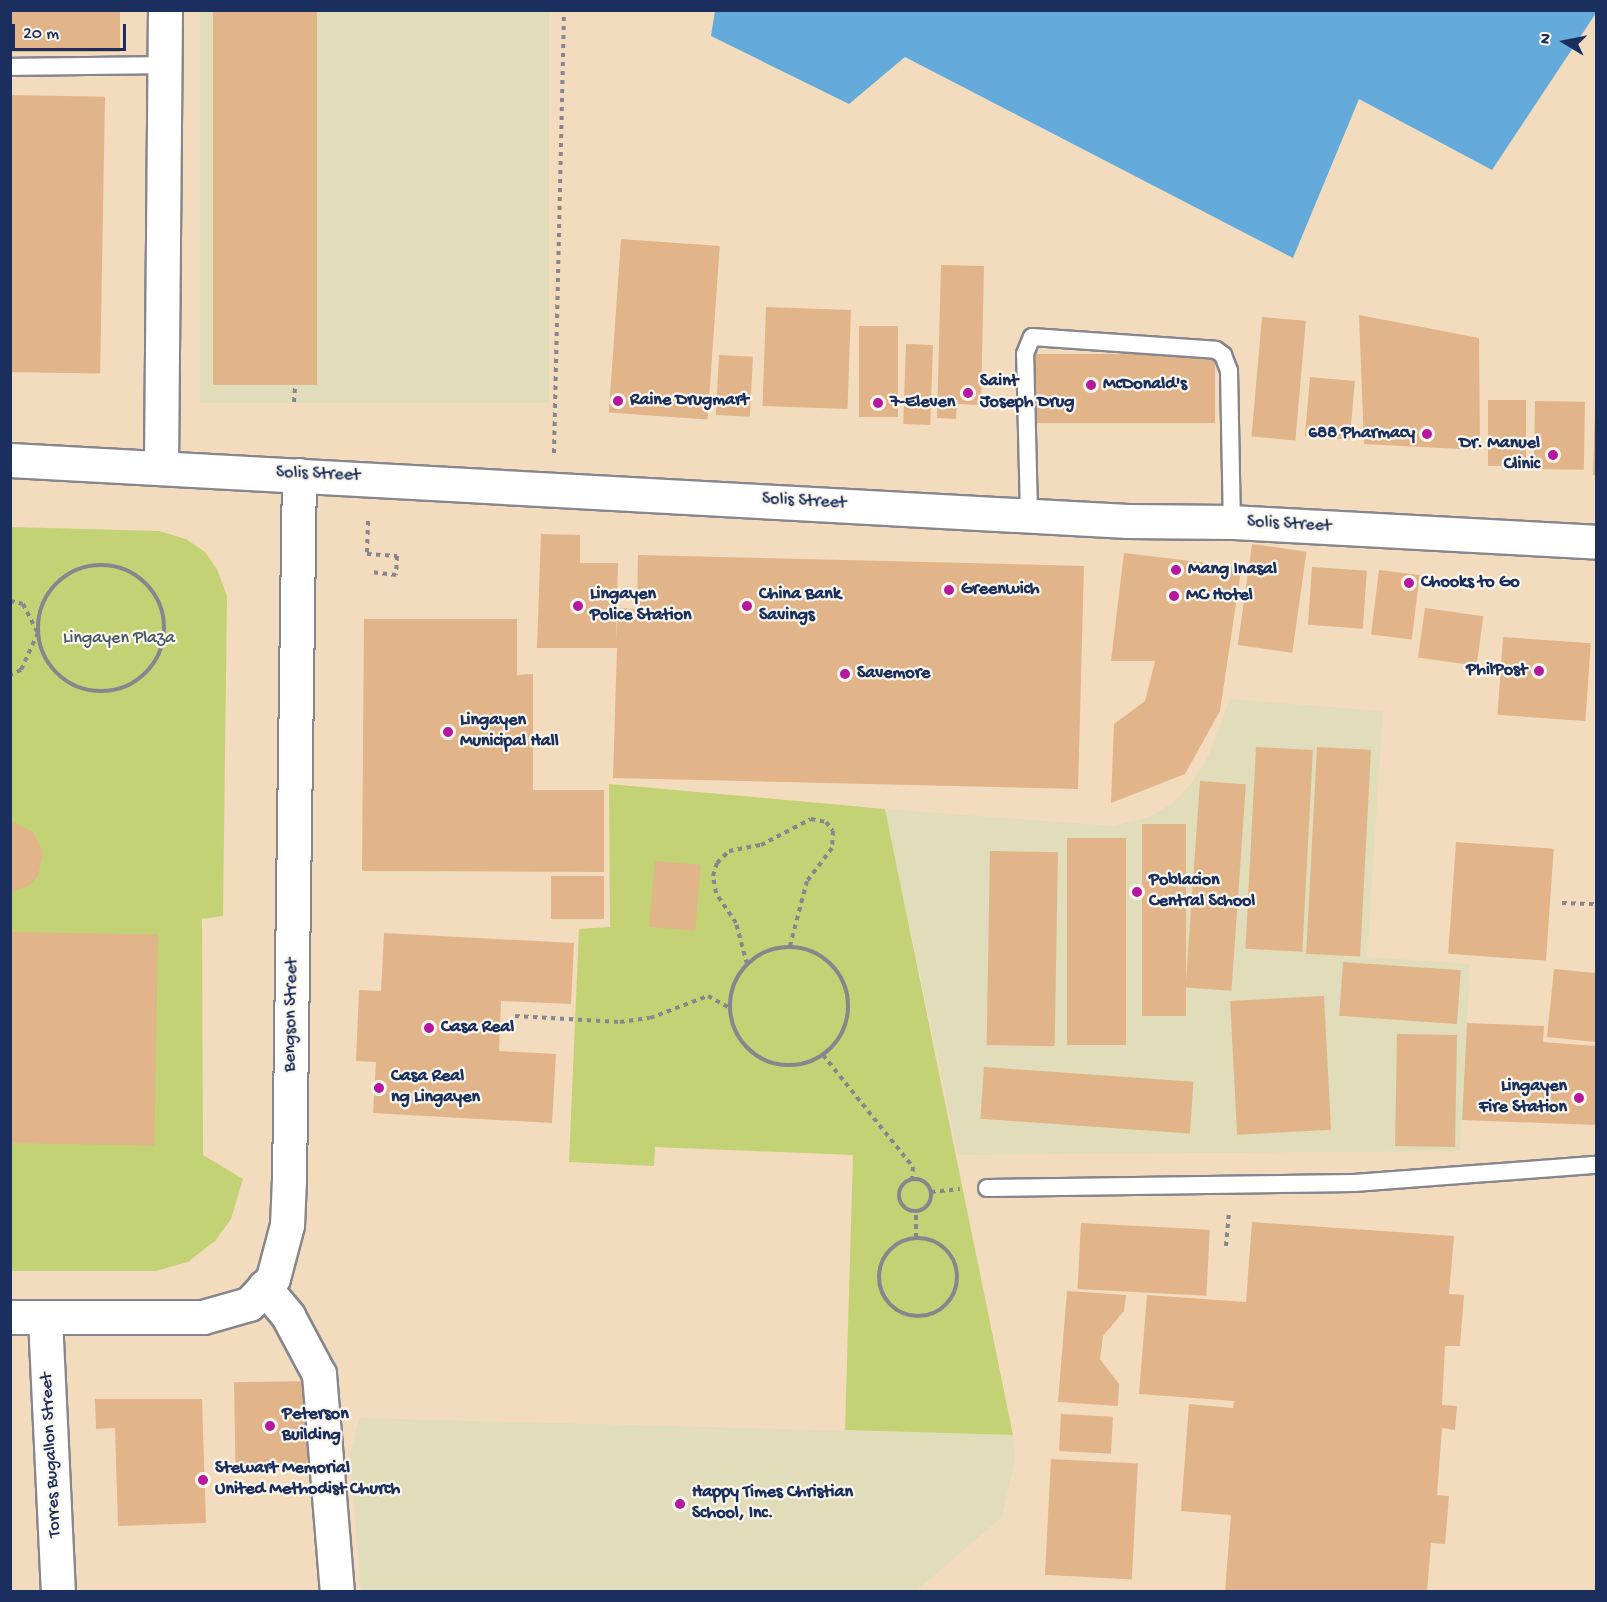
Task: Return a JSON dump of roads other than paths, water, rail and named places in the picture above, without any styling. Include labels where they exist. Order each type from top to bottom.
[{"type":"main road","points":[[161,467],[165,10]]},
{"type":"main road","name":"Solis Street","points":[[10,460],[1596,542]]},
{"type":"main road","name":"Bengson Street","points":[[10,1317],[203,1317],[249,1304],[273,1278],[287,1225],[289,1179],[299,475]]},
{"type":"main road","points":[[264,1287],[288,1316],[319,1374],[337,1592]]},
{"type":"main road","name":"Torres Bugallon Street","points":[[45,1318],[58,1592]]},
{"type":"lane","points":[[10,67],[164,65]]},
{"type":"lane","points":[[1029,514],[1025,354],[1032,337],[1216,350],[1223,355],[1230,371],[1232,522]]},
{"type":"lane","points":[[987,1188],[1354,1183],[1596,1165]]},
{"type":"water","points":[[1596,10],[1596,13],[1492,170],[1359,99],[1293,258],[905,57],[849,104],[711,36],[715,11]]},
{"type":"place","name":"McDonald's","points":[[1091,385]]},
{"type":"place","name":"Saint Joseph Drug","points":[[968,393]]},
{"type":"place","name":"Raine Drugmart","points":[[618,401]]},
{"type":"place","name":"7-Eleven","points":[[878,403]]},
{"type":"place","name":"688 Pharmacy","points":[[1427,434]]},
{"type":"place","name":"Dr. Manuel Clinic","points":[[1553,455]]},
{"type":"place","name":"Mang Inasal","points":[[1176,570]]},
{"type":"place","name":"Chooks to Go","points":[[1409,583]]},
{"type":"place","name":"Greenwich","points":[[949,590]]},
{"type":"place","name":"MC Hotel","points":[[1174,596]]},
{"type":"place","name":"Lingayen Police Station","points":[[578,606]]},
{"type":"place","name":"China Bank Savings","points":[[747,606]]},
{"type":"place","name":"PhilPost","points":[[1539,671]]},
{"type":"place","name":"Savemore","points":[[845,674]]},
{"type":"place","name":"Lingayen Municipal Hall","points":[[448,732]]},
{"type":"place","name":"Poblacion Central School","points":[[1137,892]]},
{"type":"place","name":"Casa Real","points":[[429,1028]]},
{"type":"place","name":"Casa Real ng Lingayen","points":[[379,1088]]},
{"type":"place","name":"Lingayen Fire Station","points":[[1579,1098]]},
{"type":"place","name":"Peterson Building","points":[[270,1426]]},
{"type":"place","name":"Stewart Memorial United Methodist Church","points":[[203,1480]]},
{"type":"place","name":"Happy Times Christian School, Inc.","points":[[680,1504]]},
{"type":"park label","name":"Lingayen Plaza","points":[[119,639]]}]
